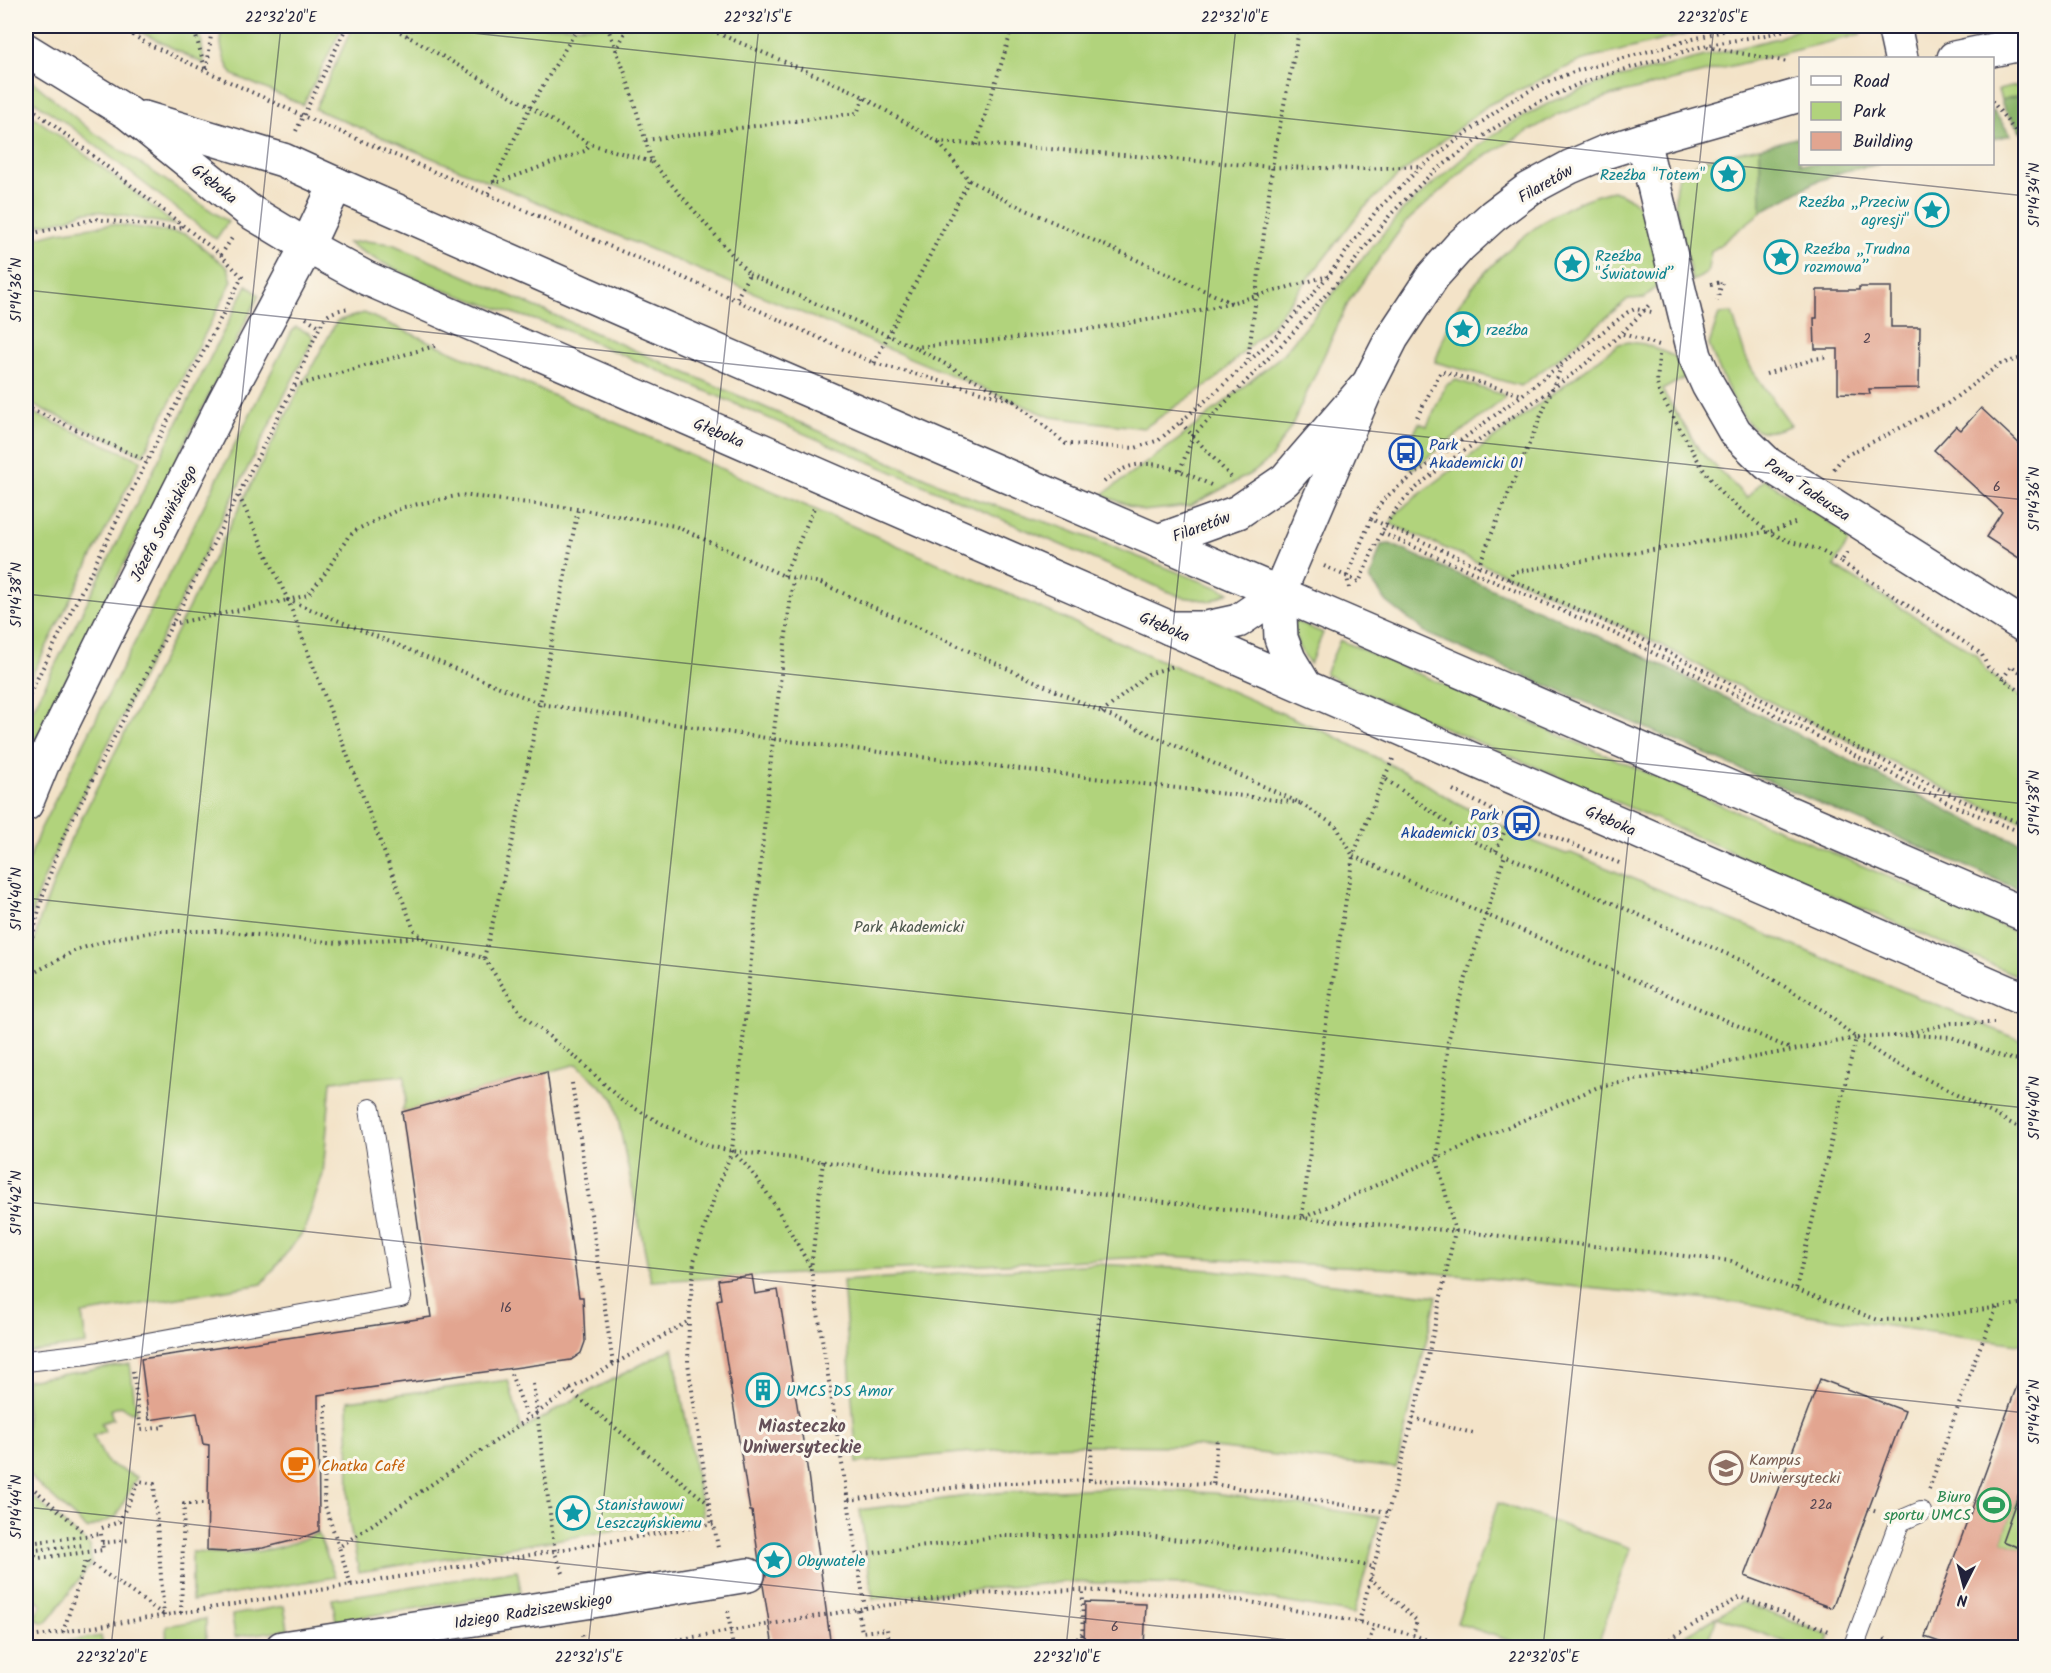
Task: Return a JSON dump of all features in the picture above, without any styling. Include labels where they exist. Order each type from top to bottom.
[{"type":"main road","points":[[1894,26],[1901,57]]},
{"type":"main road","points":[[1958,57],[2025,42]]},
{"type":"main road","name":"Głęboka","points":[[26,50],[128,113],[249,211],[366,278],[2025,1000]]},
{"type":"main road","name":"Filaretów","points":[[1305,687],[1289,659],[1281,638],[1279,593],[1369,382],[1392,338],[1433,276],[1492,216],[1529,189],[1570,167],[1643,140],[1799,95]]},
{"type":"main road","name":"Głęboka","points":[[128,113],[283,160],[1077,507],[2025,915]]},
{"type":"main road","name":"Pana Tadeusza","points":[[1643,140],[1695,356],[1734,432],[1768,464],[2025,627]]},
{"type":"main road","points":[[307,246],[336,184]]},
{"type":"main road","name":"Józefa Sowińskiego","points":[[26,804],[67,714],[213,423],[307,246]]},
{"type":"main road","name":"Filaretów","points":[[1158,541],[1238,512],[1285,480],[1369,382]]},
{"type":"main road","points":[[1170,628],[1206,628],[1238,621],[1279,593]]},
{"type":"main road","name":"Idziego Radziszewskiego","points":[[282,1647],[574,1604],[736,1577]]},
{"type":"lane","points":[[26,1360],[87,1354],[401,1297],[370,1109]]},
{"type":"lane","points":[[1853,1647],[1900,1521],[1921,1512]]},
{"type":"path","points":[[117,26],[148,44],[303,116],[736,300],[874,363],[1014,401]]},
{"type":"path","points":[[193,26],[206,72]]},
{"type":"path","points":[[206,72],[212,26]]},
{"type":"path","points":[[307,106],[347,26]]},
{"type":"path","points":[[390,26],[530,106],[590,144],[652,162]]},
{"type":"path","points":[[407,36],[412,28],[470,26]]},
{"type":"path","points":[[488,193],[530,106],[579,26]]},
{"type":"path","points":[[607,26],[652,162],[749,274],[914,347],[1014,401],[1066,444],[1135,448],[1159,440],[1181,423],[1278,333],[1328,276],[1377,210],[1422,166],[1509,102],[1542,84],[1576,71],[1741,26]]},
{"type":"path","points":[[616,51],[628,26]]},
{"type":"path","points":[[701,26],[864,97],[938,142],[969,180],[1011,202],[1233,303]]},
{"type":"path","points":[[976,145],[1013,26]]},
{"type":"path","points":[[1248,361],[1272,167],[1300,26]]},
{"type":"path","points":[[1077,507],[1108,479],[1128,466],[1147,463],[1180,470],[1193,436],[1289,337],[1346,272],[1390,215],[1431,174],[1493,129],[1533,105],[1582,82],[1703,46],[1776,33],[1795,26]]},
{"type":"path","points":[[1703,46],[1790,62]]},
{"type":"path","points":[[646,140],[856,113],[864,97]]},
{"type":"path","points":[[26,104],[221,255],[242,277],[26,701]]},
{"type":"path","points":[[1994,104],[2025,144]]},
{"type":"path","points":[[938,142],[1272,167],[1363,169],[1422,166]]},
{"type":"path","points":[[493,182],[496,183],[585,151],[590,144]]},
{"type":"path","points":[[874,363],[969,180]]},
{"type":"path","points":[[26,235],[95,219],[172,228],[186,227]]},
{"type":"path","points":[[736,300],[749,274]]},
{"type":"path","points":[[914,347],[990,342],[1165,317],[1233,303],[1328,276]]},
{"type":"path","points":[[1653,301],[1623,334],[1443,466],[1402,502],[1385,524],[1382,533],[1616,634],[1959,808],[2025,834]]},
{"type":"path","points":[[26,960],[43,895],[61,842],[294,386],[327,316],[342,309],[353,308]]},
{"type":"path","points":[[1350,597],[1347,576],[1371,519],[1383,500],[1628,312],[1635,309],[1661,311]]},
{"type":"path","points":[[1623,334],[1659,345],[1657,384],[1659,392],[1692,452],[1722,494],[1768,532],[1791,542],[1818,549],[1842,562],[1976,650],[1982,655],[1988,667],[2025,696]]},
{"type":"path","points":[[294,386],[439,345]]},
{"type":"path","points":[[1766,374],[1814,359],[1829,357]]},
{"type":"path","points":[[1832,472],[1843,457],[1947,404],[2000,364],[2025,357]]},
{"type":"path","points":[[1478,567],[1563,363]]},
{"type":"path","points":[[1417,417],[1441,371],[1522,395]]},
{"type":"path","points":[[26,407],[147,460]]},
{"type":"path","points":[[1181,423],[1233,479]]},
{"type":"path","points":[[238,495],[288,600],[414,930],[432,945],[483,958],[522,1015],[579,1060],[622,1101],[666,1126],[710,1146],[732,1151],[1302,1218],[1455,1231],[1731,1261],[1776,1282],[1878,1320],[1919,1319],[2025,1303]]},
{"type":"path","points":[[172,624],[308,595],[353,533],[404,507],[461,495],[578,509],[675,526],[784,576],[821,583],[1300,803],[1336,826],[1353,856],[1793,1050]]},
{"type":"path","points":[[784,576],[818,500]]},
{"type":"path","points":[[483,958],[514,835],[578,509]]},
{"type":"path","points":[[1509,580],[1513,572],[1768,532],[1796,523],[1800,517]]},
{"type":"path","points":[[1371,519],[1618,627],[1967,803],[2025,825]]},
{"type":"path","points":[[1842,562],[1863,526]]},
{"type":"path","points":[[712,1525],[688,1363],[694,1261],[732,1151],[773,739],[794,579]]},
{"type":"path","points":[[288,600],[541,704],[773,739],[1300,803]]},
{"type":"path","points":[[1102,713],[1148,674],[1179,664]]},
{"type":"path","points":[[2003,679],[2011,666],[2025,676]]},
{"type":"path","points":[[1302,1218],[1324,1036],[1353,856],[1398,749]]},
{"type":"path","points":[[1384,778],[1475,842],[1747,963],[1822,1010],[1856,1038],[1886,1058],[2025,1131]]},
{"type":"path","points":[[1496,851],[1510,819]]},
{"type":"path","points":[[1359,1622],[1413,1418],[1455,1231],[1437,1159],[1449,1041],[1463,987],[1505,855]]},
{"type":"path","points":[[26,977],[76,950],[116,938],[159,931],[219,931],[338,943],[422,937]]},
{"type":"path","points":[[1900,1036],[1953,1023],[1995,1023]]},
{"type":"path","points":[[1302,1218],[1598,1087],[1856,1038],[1951,1037],[2006,1058],[2025,1061]]},
{"type":"path","points":[[1796,1289],[1856,1038]]},
{"type":"path","points":[[572,1083],[613,1364]]},
{"type":"path","points":[[732,1151],[749,1167],[769,1194],[811,1269]]},
{"type":"path","points":[[823,1161],[811,1269],[865,1608]]},
{"type":"path","points":[[1931,1484],[1975,1359],[1997,1307]]},
{"type":"path","points":[[1090,1480],[1098,1316]]},
{"type":"path","points":[[339,1547],[569,1390],[689,1320]]},
{"type":"path","points":[[132,1368],[141,1430],[164,1427],[163,1420]]},
{"type":"path","points":[[510,1374],[528,1418]]},
{"type":"path","points":[[533,1384],[555,1553],[574,1604],[585,1647]]},
{"type":"path","points":[[569,1390],[709,1504]]},
{"type":"path","points":[[326,1405],[324,1503],[351,1585]]},
{"type":"path","points":[[1413,1418],[1477,1434]]},
{"type":"path","points":[[1213,1484],[1217,1438]]},
{"type":"path","points":[[849,1500],[985,1484],[1090,1480],[1213,1484],[1387,1512]]},
{"type":"path","points":[[102,1528],[119,1522],[139,1481],[154,1484],[164,1616]]},
{"type":"path","points":[[26,1482],[82,1531]]},
{"type":"path","points":[[181,1613],[184,1504],[208,1504]]},
{"type":"path","points":[[26,1638],[555,1553],[714,1524],[736,1577]]},
{"type":"path","points":[[101,1534],[103,1550],[39,1558],[26,1550],[38,1542],[101,1534]]},
{"type":"path","points":[[857,1555],[1002,1536],[1147,1536],[1329,1558],[1372,1567]]},
{"type":"path","points":[[102,1543],[129,1540]]},
{"type":"path","points":[[26,1550],[84,1545]]},
{"type":"path","points":[[63,1632],[86,1560],[164,1616]]},
{"type":"path","points":[[1370,1578],[1417,1621],[1413,1635]]},
{"type":"path","points":[[1082,1647],[1083,1591]]},
{"type":"path","points":[[628,1647],[865,1608],[971,1594],[1083,1591],[1174,1594],[1239,1600],[1359,1622],[1413,1635],[1433,1645],[1449,1647]]},
{"type":"path","points":[[1655,1647],[1740,1597],[1835,1633],[1837,1627]]},
{"type":"path","points":[[858,1610],[861,1632],[887,1629],[890,1647]]},
{"type":"path","points":[[1367,1647],[1374,1626]]},
{"type":"path","points":[[1070,1647],[1083,1632]]},
{"type":"green space","points":[[129,26],[200,26],[204,64]]},
{"type":"green space","points":[[221,26],[343,26],[303,105],[233,75],[222,52]]},
{"type":"green space","points":[[353,26],[1718,26],[1580,61],[1488,105],[1397,177],[1361,211],[1276,320],[1216,379],[1144,428],[1051,417],[315,109]]},
{"type":"green space","points":[[1805,26],[1856,26],[1861,34],[1610,96],[1557,115],[1471,164],[1405,223],[1349,301],[1292,425],[1271,458],[1254,472],[1190,506],[1143,511],[1102,495],[1179,439],[1281,356],[1403,210],[1471,151],[1508,125],[1553,101],[1605,81],[1778,38]]},
{"type":"green space","points":[[26,76],[90,130],[228,222],[216,239],[69,125],[26,96]]},
{"type":"green space","points":[[2025,84],[2025,94],[2001,100],[1998,90]]},
{"type":"green space","points":[[2025,94],[2025,132],[2022,133],[2004,109],[2001,100]]},
{"type":"green space","points":[[26,111],[175,225],[97,211],[83,212],[68,219],[26,228]]},
{"type":"green space","points":[[1994,112],[2011,135],[1994,139]]},
{"type":"green space","points":[[1799,137],[1799,165],[1875,165],[1845,171],[1813,183],[1761,212],[1760,147]]},
{"type":"green space","points":[[1760,147],[1761,212],[1711,252],[1706,273],[1692,281],[1675,203],[1678,178],[1698,162]]},
{"type":"green space","points":[[1613,191],[1634,201],[1645,217],[1653,240],[1663,285],[1654,288],[1645,298],[1628,299],[1559,358],[1521,386],[1435,362],[1447,327],[1457,307],[1474,285],[1503,255],[1519,240],[1555,215],[1573,205]]},
{"type":"green space","points":[[112,224],[186,234],[228,268],[232,281],[143,455],[26,402],[26,240],[59,232]]},
{"type":"green space","points":[[365,241],[392,244],[972,498],[1064,528],[1229,592],[1211,601],[1181,597],[558,327],[477,302],[424,282],[348,243]]},
{"type":"green space","points":[[247,285],[259,295],[26,760],[26,723]]},
{"type":"green space","name":"Park Akademicki","points":[[364,313],[1332,735],[1535,842],[1566,854],[1571,853],[2025,1042],[2025,1345],[1808,1315],[1751,1304],[1395,1269],[1167,1256],[651,1281],[614,1099],[577,1064],[402,1112],[406,1098],[405,1075],[331,1081],[323,1174],[304,1231],[262,1284],[82,1314],[86,1344],[26,1353],[26,975],[39,922],[69,843],[297,394],[337,321]]},
{"type":"green space","points":[[1732,313],[1752,370],[1791,425],[1770,431],[1758,430],[1751,426],[1737,406],[1709,345],[1719,314]]},
{"type":"green space","points":[[296,327],[311,334],[313,339],[66,827],[38,893],[26,937],[26,868],[39,832]]},
{"type":"green space","points":[[1628,342],[1644,344],[1679,358],[1686,377],[1662,390],[1700,451],[1747,498],[1764,479],[1851,537],[1834,566],[1977,655],[1986,671],[2025,700],[2025,822],[1968,800],[1602,617],[1390,524],[1396,514],[1408,503],[1619,344]]},
{"type":"green space","points":[[1456,380],[1504,395],[1504,399],[1414,468],[1410,468],[1409,463],[1414,450],[1407,447],[1419,423],[1427,426],[1446,385]]},
{"type":"green space","points":[[26,410],[141,460],[26,687]]},
{"type":"green space","points":[[1390,544],[1645,657],[1985,829],[2025,844],[2025,892],[1428,634],[1387,602],[1370,579],[1381,545]]},
{"type":"green space","points":[[1292,620],[1323,633],[1310,664],[1298,646]]},
{"type":"green space","points":[[1340,640],[2025,936],[2025,979],[1353,688],[1325,674]]},
{"type":"green space","points":[[1095,1264],[1213,1270],[1437,1296],[1396,1468],[1194,1446],[1091,1445],[1034,1446],[857,1463],[843,1281]]},
{"type":"green space","points":[[673,1348],[703,1516],[359,1572],[349,1521],[348,1401],[508,1380],[522,1430],[573,1400]]},
{"type":"green space","points":[[130,1364],[136,1411],[131,1412],[121,1406],[110,1410],[113,1419],[101,1423],[105,1431],[93,1436],[107,1463],[137,1477],[116,1517],[87,1529],[26,1473],[26,1380]]},
{"type":"green space","points":[[2023,1483],[2025,1484],[2025,1550],[2002,1541]]},
{"type":"green space","points":[[1106,1488],[1214,1493],[1380,1517],[1354,1614],[1187,1585],[1064,1582],[873,1599],[860,1510],[990,1493]]},
{"type":"green space","points":[[26,1491],[90,1546],[91,1564],[47,1622],[43,1623],[34,1618],[42,1604],[26,1593]]},
{"type":"green space","points":[[1498,1503],[1631,1548],[1597,1647],[1528,1647],[1457,1623]]},
{"type":"green space","points":[[318,1533],[335,1577],[192,1601],[192,1552],[256,1552],[286,1545]]},
{"type":"green space","points":[[517,1570],[521,1592],[336,1621],[332,1599]]},
{"type":"green space","points":[[1742,1602],[1830,1636],[1826,1647],[1799,1647],[1717,1617],[1705,1647],[1665,1647]]},
{"type":"green space","points":[[284,1606],[288,1629],[235,1637],[232,1615]]},
{"type":"green space","points":[[206,1619],[206,1642],[167,1647],[166,1626]]},
{"type":"green space","points":[[101,1636],[103,1647],[27,1647]]},
{"type":"building","points":[[1859,287],[1891,287],[1891,327],[1920,327],[1919,388],[1869,389],[1870,394],[1838,393],[1838,349],[1815,349],[1814,318],[1817,318],[1817,290],[1859,290]]},
{"type":"building","points":[[1981,408],[2025,449],[2025,562],[1986,537],[2002,512],[1934,450],[1956,426],[1961,430]]},
{"type":"building","points":[[547,1072],[579,1297],[583,1297],[585,1342],[581,1353],[571,1360],[318,1395],[319,1531],[299,1539],[263,1548],[226,1552],[207,1551],[209,1445],[203,1444],[197,1413],[149,1420],[141,1359],[431,1317],[402,1112]]},
{"type":"building","name":"UMCS DS Amor","points":[[752,1275],[755,1294],[778,1290],[806,1459],[831,1647],[773,1647],[763,1585],[767,1572],[759,1561],[717,1300],[721,1299],[718,1280]]},
{"type":"building","points":[[2022,1372],[2025,1373],[2025,1476],[2002,1541],[2025,1550],[2025,1647],[1954,1647],[1925,1637]]},
{"type":"building","points":[[1820,1379],[1905,1411],[1832,1608],[1745,1576]]},
{"type":"building","points":[[1085,1602],[1146,1604],[1144,1647],[1084,1647]]},
{"type":"place","name":"Rzeźba \"Totem\"","points":[[1728,174]]},
{"type":"place","name":"Rzeźba „Przeciw agresji\"","points":[[1932,210]]},
{"type":"place","name":"Rzeźba „Trudna rozmowa”","points":[[1781,257]]},
{"type":"place","name":"Rzeźba \"Światowid”","points":[[1572,264]]},
{"type":"place","name":"rzeźba","points":[[1463,329]]},
{"type":"place","name":"Park Akademicki 01","points":[[1406,453]]},
{"type":"place","name":"Park Akademicki 03","points":[[1522,823]]},
{"type":"place","name":"UMCS DS Amor","points":[[763,1390]]},
{"type":"place","name":"Chatka Café","points":[[298,1465]]},
{"type":"place","name":"Kampus Uniwersytecki","points":[[1726,1468]]},
{"type":"place","name":"Biuro sportu UMCS","points":[[1994,1505]]},
{"type":"place","name":"Stanisławowi Leszczyńskiemu","points":[[573,1513]]},
{"type":"place","name":"Obywatele","points":[[774,1560]]},
{"type":"district","name":"Miasteczko Uniwersyteckie","points":[[802,1436]]}]
